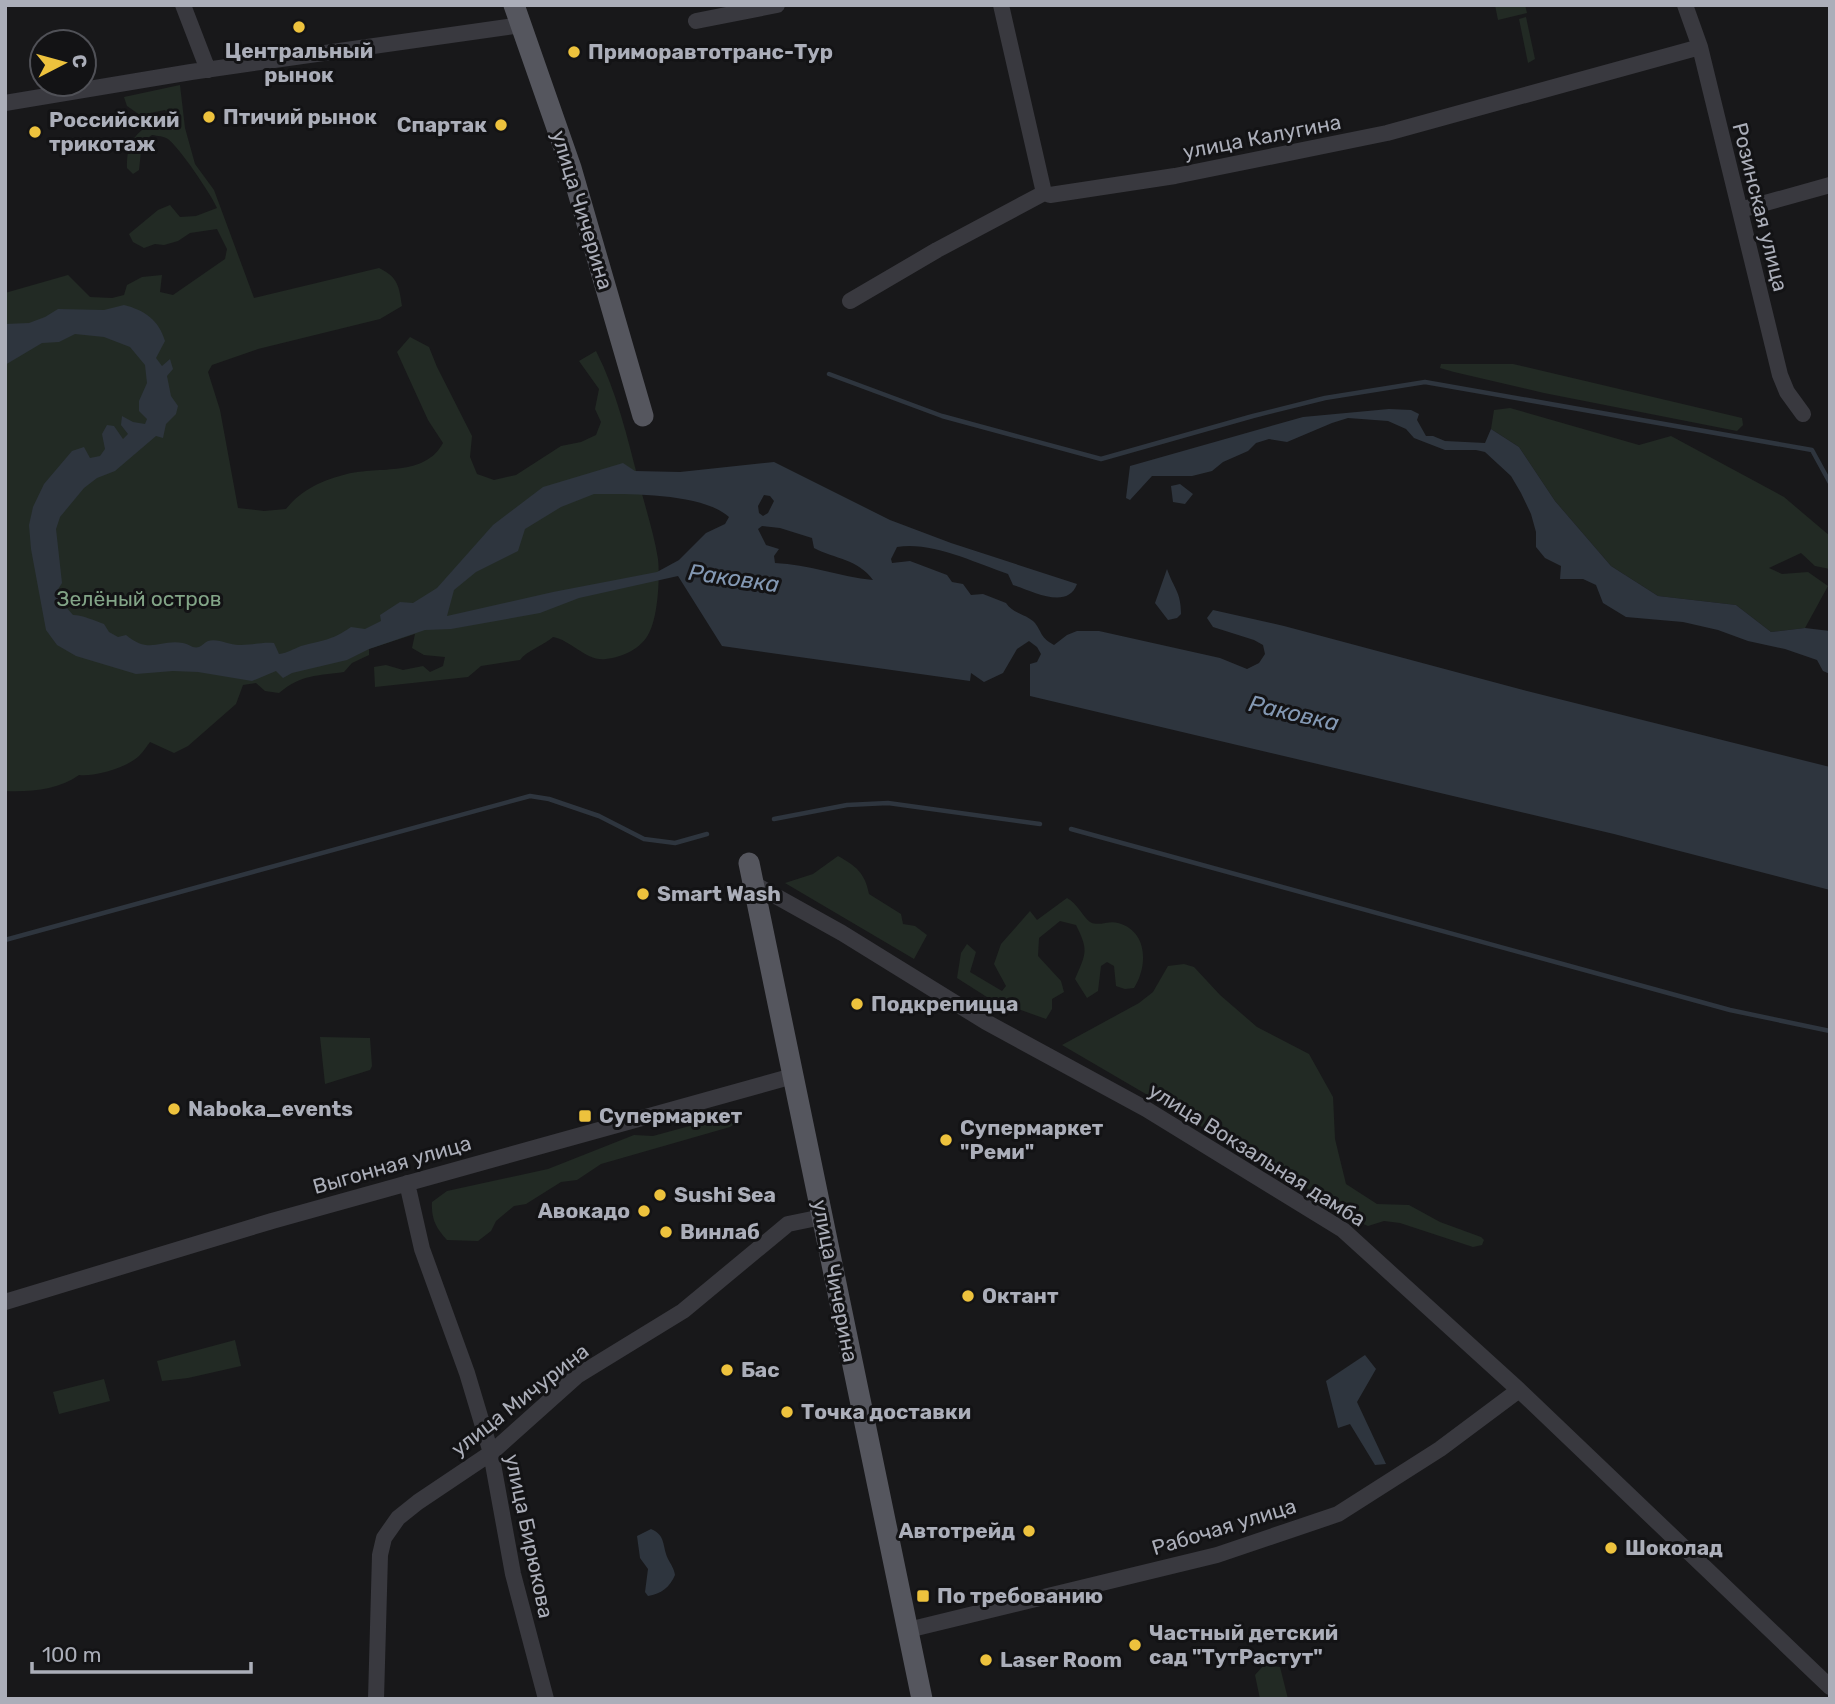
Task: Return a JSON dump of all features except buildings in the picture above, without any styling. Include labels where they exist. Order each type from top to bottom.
[{"type":"main road","name":"улица Чичерина","points":[[518,15],[571,169],[643,416]]},
{"type":"main road","name":"улица Чичерина","points":[[751,874],[922,1699]]},
{"type":"street","points":[[183,5],[208,70]]},
{"type":"street","points":[[696,21],[777,5]]},
{"type":"street","points":[[1001,5],[1044,193]]},
{"type":"street","name":"Розинская улица","points":[[1685,5],[1700,47],[1780,375],[1787,392],[1803,414]]},
{"type":"street","points":[[5,103],[518,15]]},
{"type":"street","name":"улица Калугина","points":[[850,301],[937,250],[1044,193],[1050,195],[1175,176],[1387,133],[1700,47]]},
{"type":"street","points":[[1740,210],[1830,185]]},
{"type":"street","name":"улица Вокзальная дамба","points":[[751,874],[986,1022],[1146,1109],[1343,1230],[1519,1390],[1830,1687]]},
{"type":"street","name":"Выгонная улица","points":[[5,1301],[407,1183],[793,1076]]},
{"type":"street","name":"улица Бирюкова","points":[[407,1183],[422,1249],[467,1373],[491,1453],[513,1574],[546,1699]]},
{"type":"street","name":"улица Мичурина","points":[[376,1699],[380,1555],[384,1538],[398,1518],[491,1453],[577,1376],[683,1311],[788,1224],[822,1217]]},
{"type":"street","name":"Рабочая улица","points":[[908,1630],[1217,1555],[1338,1514],[1440,1449],[1519,1390]]},
{"type":"green space","points":[[1495,5],[1525,5],[1527,13],[1498,20]]},
{"type":"green space","points":[[1526,17],[1535,59],[1528,63],[1519,19]]},
{"type":"green space","name":"Зелёный остров","points":[[180,85],[185,128],[195,164],[214,190],[254,298],[379,268],[396,283],[402,306],[380,319],[258,349],[212,365],[208,372],[220,410],[238,508],[264,511],[286,509],[306,491],[330,479],[347,474],[413,466],[435,454],[443,443],[428,420],[397,352],[410,337],[429,347],[472,436],[470,457],[477,474],[494,480],[516,475],[561,446],[581,442],[596,435],[601,422],[595,409],[599,389],[579,361],[596,351],[621,415],[658,559],[658,597],[652,626],[641,644],[612,658],[592,657],[553,637],[520,660],[481,666],[468,677],[375,687],[374,667],[386,665],[403,670],[423,666],[430,672],[443,666],[445,657],[424,655],[412,648],[415,634],[369,649],[369,655],[352,663],[344,672],[303,679],[279,693],[265,691],[256,683],[243,685],[236,704],[188,746],[174,753],[150,742],[134,760],[111,770],[79,775],[44,789],[5,791],[5,293],[68,275],[90,297],[112,298],[124,295],[127,285],[142,277],[162,275],[160,292],[173,295],[225,259],[227,249],[217,229],[190,233],[178,241],[144,248],[133,242],[129,234],[158,210],[170,205],[180,217],[196,216],[217,208],[187,161],[166,138],[152,135],[142,142],[139,170],[133,174],[127,168],[128,151],[134,138],[142,130],[168,127],[168,115],[165,110],[140,115],[127,106],[124,97]]},
{"type":"green space","points":[[1441,364],[1513,364],[1742,418],[1743,425],[1737,431],[1544,393],[1454,372],[1440,368]]},
{"type":"green space","points":[[1510,408],[1639,445],[1671,436],[1784,497],[1830,536],[1830,569],[1815,566],[1801,553],[1769,568],[1782,574],[1808,572],[1828,586],[1805,628],[1771,632],[1736,605],[1658,596],[1611,566],[1555,501],[1519,447],[1491,429],[1494,410]]},
{"type":"green space","points":[[838,856],[859,871],[869,894],[901,914],[903,924],[915,926],[927,935],[914,959],[785,883],[813,874]]},
{"type":"green space","points":[[1067,898],[1090,922],[1118,923],[1135,933],[1140,941],[1143,960],[1142,970],[1134,988],[1116,986],[1114,966],[1107,962],[1101,966],[1098,991],[1087,998],[1075,979],[1084,957],[1083,941],[1076,925],[1060,921],[1039,938],[1038,956],[1061,981],[1064,992],[1052,999],[1052,1009],[1046,1019],[990,999],[957,978],[961,953],[967,944],[976,952],[970,972],[1002,991],[1006,986],[994,964],[1001,944],[1030,911],[1037,920]]},
{"type":"green space","points":[[1184,964],[1194,967],[1220,995],[1257,1027],[1309,1054],[1333,1097],[1335,1139],[1346,1184],[1377,1204],[1409,1205],[1440,1222],[1481,1237],[1484,1240],[1482,1245],[1473,1247],[1400,1223],[1384,1221],[1368,1226],[1354,1220],[1315,1193],[1062,1045],[1139,1003],[1153,992],[1168,966]]},
{"type":"green space","points":[[320,1037],[370,1038],[370,1070],[325,1084]]},
{"type":"green space","points":[[730,1115],[736,1123],[730,1127],[601,1164],[577,1180],[561,1182],[526,1204],[514,1206],[478,1241],[447,1240],[435,1223],[432,1202],[447,1191],[548,1169],[634,1135],[653,1136]]},
{"type":"green space","points":[[235,1340],[241,1366],[162,1381],[157,1361]]},
{"type":"green space","points":[[104,1379],[110,1401],[59,1414],[53,1392]]},
{"type":"green space","points":[[1264,1665],[1280,1667],[1288,1699],[1260,1699],[1255,1675]]},
{"type":"water","name":"Раковка","points":[[124,305],[144,313],[159,327],[165,341],[156,358],[162,366],[170,359],[173,369],[167,376],[171,396],[178,406],[176,414],[166,424],[163,438],[156,436],[115,471],[97,478],[84,488],[60,517],[56,529],[62,583],[57,591],[66,601],[66,607],[73,615],[104,624],[109,632],[118,637],[126,635],[134,641],[148,645],[175,642],[193,647],[212,640],[237,645],[274,643],[279,654],[285,653],[332,638],[351,627],[365,629],[381,621],[380,615],[400,602],[413,603],[437,588],[493,525],[543,487],[623,463],[635,471],[680,472],[774,462],[890,520],[1077,584],[1072,592],[1057,598],[1013,585],[1008,574],[939,550],[897,547],[891,559],[892,563],[910,561],[947,575],[952,582],[963,584],[971,595],[983,594],[1006,603],[1012,610],[1032,620],[1044,637],[1054,645],[1077,631],[1099,631],[1220,658],[1247,669],[1259,663],[1265,654],[1263,645],[1213,627],[1207,618],[1213,610],[1830,767],[1830,890],[1614,834],[1030,696],[1030,664],[1037,662],[1041,654],[1029,641],[1017,649],[1003,673],[984,682],[971,673],[970,681],[722,646],[678,576],[579,598],[540,613],[451,629],[425,630],[369,649],[347,660],[292,673],[283,678],[276,671],[252,681],[198,672],[136,674],[76,656],[57,645],[46,630],[31,549],[29,525],[33,507],[44,484],[72,451],[84,447],[90,458],[100,456],[105,449],[102,434],[107,425],[114,426],[123,439],[128,434],[121,425],[122,416],[145,424],[147,419],[139,411],[139,401],[147,383],[145,365],[130,347],[104,337],[75,334],[59,342],[42,343],[5,365],[5,324],[29,323],[58,309],[104,310]],"holes":[[[594,494],[665,496],[702,503],[729,517],[725,524],[706,533],[679,560],[657,572],[447,616],[454,590],[476,572],[518,551],[525,529],[561,507]],[[764,495],[770,496],[774,501],[768,513],[763,516],[759,513],[758,506]],[[762,526],[780,528],[812,538],[814,548],[853,564],[873,580],[775,563],[774,556],[779,549],[766,545],[758,529]]]},
{"type":"water","points":[[1389,409],[1411,410],[1419,414],[1417,420],[1426,436],[1445,441],[1485,443],[1491,429],[1519,447],[1555,501],[1611,566],[1658,596],[1736,605],[1771,632],[1805,628],[1830,631],[1830,674],[1823,671],[1817,660],[1718,630],[1683,622],[1626,617],[1603,603],[1596,585],[1583,579],[1560,579],[1561,566],[1545,558],[1536,547],[1536,532],[1531,514],[1511,476],[1485,452],[1445,450],[1414,438],[1406,429],[1388,421],[1348,418],[1287,442],[1269,439],[1256,443],[1248,451],[1223,462],[1212,471],[1192,476],[1152,476],[1130,500],[1126,498],[1130,466],[1303,417]]},
{"type":"water","points":[[1180,484],[1193,494],[1185,504],[1173,502],[1171,486]]},
{"type":"water","points":[[1167,569],[1181,607],[1181,614],[1177,618],[1168,620],[1155,603]]},
{"type":"water","points":[[1365,1355],[1376,1369],[1357,1402],[1386,1464],[1375,1465],[1350,1424],[1338,1428],[1326,1381]]},
{"type":"water","points":[[651,1529],[659,1534],[675,1575],[664,1589],[648,1596],[645,1592],[648,1569],[640,1558],[637,1536]]},
{"type":"waterway","points":[[829,374],[942,416],[1101,459],[1325,398],[1425,382],[1812,450],[1830,483]]},
{"type":"waterway","points":[[5,940],[530,796],[549,799],[599,816],[644,839],[675,843],[707,834]]},
{"type":"waterway","points":[[774,819],[847,805],[888,803],[1040,824]]},
{"type":"waterway","points":[[1071,829],[1730,1010],[1830,1031]]},
{"type":"place","name":"Центральный рынок","points":[[299,27]]},
{"type":"place","name":"Приморавтотранс-Тур","points":[[574,52]]},
{"type":"place","name":"Птичий рынок","points":[[209,117]]},
{"type":"place","name":"Спартак","points":[[501,125]]},
{"type":"place","name":"Российский трикотаж","points":[[35,132]]},
{"type":"place","name":"Smart Wash","points":[[643,894]]},
{"type":"place","name":"Подкрепицца","points":[[857,1004]]},
{"type":"place","name":"Naboka_events","points":[[174,1109]]},
{"type":"place","name":"Супермаркет","points":[[585,1116]]},
{"type":"place","name":"Супермаркет \"Реми\"","points":[[946,1140]]},
{"type":"place","name":"Sushi Sea","points":[[660,1195]]},
{"type":"place","name":"Авокадо","points":[[644,1211]]},
{"type":"place","name":"Винлаб","points":[[666,1232]]},
{"type":"place","name":"Октант","points":[[968,1296]]},
{"type":"place","name":"Бас","points":[[727,1370]]},
{"type":"place","name":"Точка доставки","points":[[787,1412]]},
{"type":"place","name":"Автотрейд","points":[[1029,1531]]},
{"type":"place","name":"Шоколад","points":[[1611,1548]]},
{"type":"place","name":"По требованию","points":[[923,1596]]},
{"type":"place","name":"Частный детский сад \"ТутРастут\"","points":[[1135,1645]]},
{"type":"place","name":"Laser Room","points":[[986,1660]]}]
